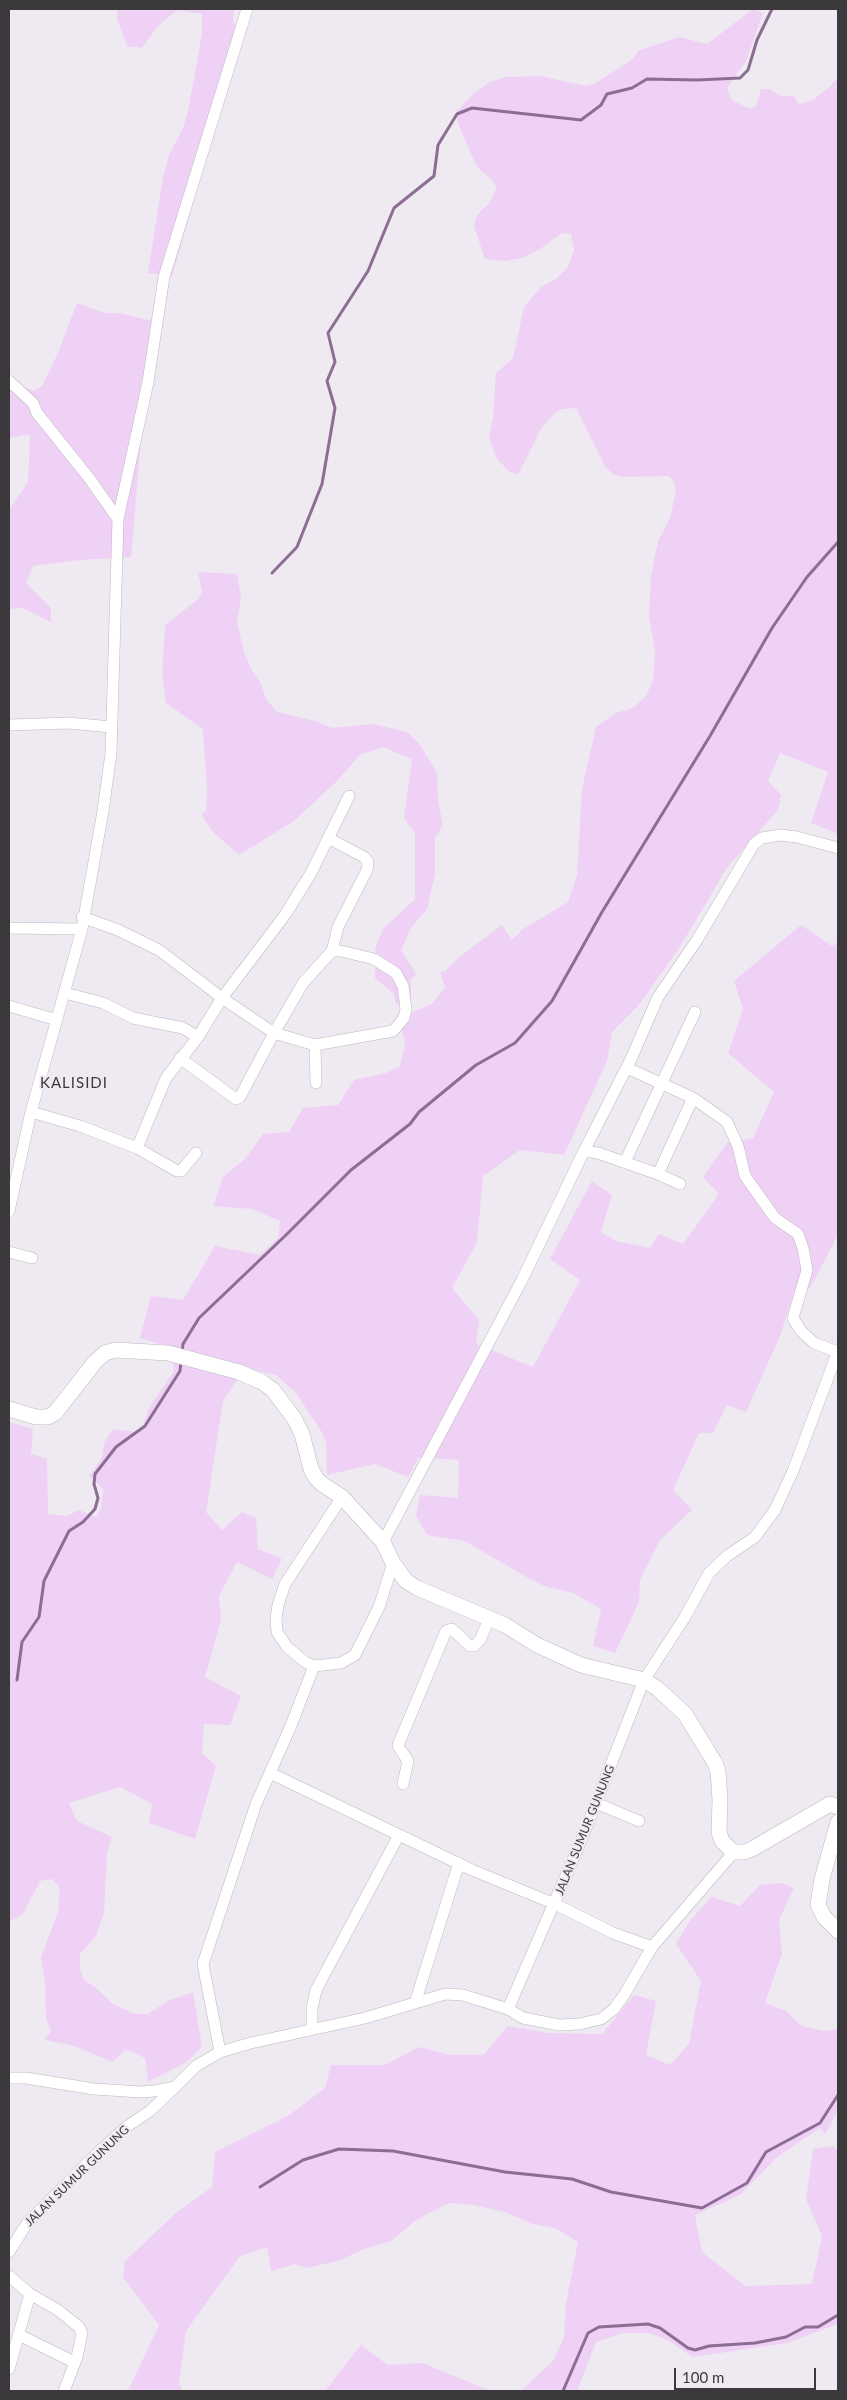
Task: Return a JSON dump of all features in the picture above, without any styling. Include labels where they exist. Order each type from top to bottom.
[{"type":"street","points":[[9,1211],[13,1198],[14,1157],[30,1112],[82,929],[82,917],[103,811],[111,753],[118,519],[148,382],[164,277],[247,9]]},
{"type":"street","points":[[9,381],[33,403],[37,413],[89,478],[118,519]]},
{"type":"street","points":[[9,725],[69,723],[111,727]]},
{"type":"street","points":[[137,1148],[166,1078],[198,1037],[222,998],[285,915],[311,873],[350,796]]},
{"type":"street","points":[[383,1542],[522,1280],[584,1151],[627,1068],[658,997],[697,940],[754,844],[762,838],[781,835],[797,837],[838,848]]},
{"type":"street","points":[[180,1058],[236,1099],[240,1097],[303,983],[332,951],[338,927],[367,870],[368,862],[354,851],[328,838]]},
{"type":"street","points":[[82,917],[118,930],[159,950],[222,998],[274,1033],[315,1045],[393,1031],[400,1024],[406,1009],[403,986],[396,973],[374,959],[341,951],[332,951]]},
{"type":"street","points":[[9,928],[82,929]]},
{"type":"street","points":[[65,993],[103,1003],[133,1018],[183,1028],[198,1037]]},
{"type":"street","points":[[9,1006],[57,1020]]},
{"type":"street","points":[[625,1162],[695,1012]]},
{"type":"street","points":[[315,1045],[316,1083]]},
{"type":"street","points":[[627,1068],[693,1098],[727,1122],[738,1146],[745,1176],[775,1218],[798,1234],[807,1270],[793,1318],[801,1332],[814,1343],[838,1351]]},
{"type":"street","points":[[658,1174],[693,1098]]},
{"type":"street","points":[[30,1112],[80,1126],[137,1148],[176,1171],[181,1171],[196,1153]]},
{"type":"street","points":[[584,1151],[598,1152],[680,1184]]},
{"type":"street","points":[[9,1252],[32,1258]]},
{"type":"street","points":[[9,1409],[36,1417],[48,1417],[55,1413],[95,1362],[111,1351],[168,1353],[239,1372],[273,1390],[302,1434],[311,1469],[316,1478],[342,1497],[383,1542],[393,1563],[412,1586],[489,1619],[581,1665],[644,1680],[658,1689],[684,1714],[716,1763],[720,1800],[719,1832],[722,1841],[734,1852],[744,1852],[752,1849],[830,1804],[838,1807]]},
{"type":"street","name":"JALAN SUMUR GUNUNG","points":[[9,2252],[28,2222],[40,2209],[126,2127],[150,2111],[196,2066],[220,2052],[365,2018],[445,1994],[463,1994],[508,2010],[555,1904],[644,1680],[685,1617],[709,1573],[727,1556],[754,1537],[775,1510],[793,1471],[838,1351]]},
{"type":"street","points":[[342,1497],[285,1584],[276,1618],[277,1632],[288,1647],[305,1662],[314,1666],[341,1664],[355,1654],[379,1607],[393,1563]]},
{"type":"street","points":[[404,1784],[408,1761],[398,1746],[446,1631],[452,1629],[470,1646],[474,1646],[480,1640],[489,1619]]},
{"type":"street","points":[[220,2052],[203,1964],[256,1804],[290,1728],[314,1666]]},
{"type":"street","points":[[270,1773],[460,1864],[555,1904],[613,1933],[652,1947]]},
{"type":"street","points":[[596,1803],[639,1821]]},
{"type":"street","points":[[838,1822],[822,1879],[818,1905],[824,1917],[838,1931]]},
{"type":"street","points":[[312,2029],[312,2009],[316,1990],[399,1835]]},
{"type":"street","points":[[508,2010],[523,2018],[559,2024],[579,2024],[601,2019],[614,2009],[624,1995],[652,1947],[734,1852]]},
{"type":"street","points":[[415,2003],[460,1864]]},
{"type":"street","points":[[9,2078],[26,2078],[94,2089],[141,2092],[175,2087]]},
{"type":"street","points":[[141,2092],[150,2111]]},
{"type":"street","points":[[9,2276],[30,2294],[58,2310],[79,2327],[82,2333],[64,2391]]},
{"type":"street","points":[[9,2369],[30,2294]]},
{"type":"street","points":[[19,2334],[74,2362]]},
{"type":"shaded area","points":[[118,9],[234,9],[233,22],[243,31],[172,276],[148,273],[163,177],[169,155],[183,128],[188,111],[202,34],[202,14],[177,10],[157,27],[142,48],[127,46],[117,19]]},
{"type":"shaded area","points":[[753,9],[763,13],[746,61],[727,88],[732,100],[752,108],[756,106],[761,89],[769,89],[781,96],[794,96],[799,104],[813,100],[838,78],[838,834],[811,823],[828,772],[780,753],[768,781],[781,795],[778,810],[727,868],[678,950],[638,1006],[612,1032],[607,1061],[564,1155],[520,1150],[483,1176],[477,1242],[452,1288],[479,1320],[476,1344],[533,1367],[580,1280],[550,1259],[592,1181],[612,1195],[601,1232],[616,1241],[650,1248],[659,1234],[683,1244],[719,1194],[703,1177],[727,1143],[753,1138],[774,1092],[728,1053],[743,1009],[734,981],[801,925],[832,946],[838,942],[838,1235],[810,1288],[794,1291],[781,1334],[746,1412],[727,1405],[713,1433],[699,1433],[673,1490],[692,1510],[660,1540],[640,1580],[639,1602],[615,1653],[593,1646],[601,1609],[573,1593],[544,1586],[528,1578],[465,1541],[427,1535],[416,1516],[420,1495],[458,1498],[459,1460],[419,1457],[408,1477],[375,1464],[327,1475],[326,1443],[323,1434],[296,1393],[276,1375],[245,1368],[223,1401],[206,1512],[222,1530],[242,1512],[256,1518],[258,1549],[282,1559],[272,1579],[237,1562],[219,1596],[221,1620],[205,1677],[241,1696],[230,1725],[204,1724],[202,1753],[216,1766],[195,1839],[149,1823],[152,1804],[120,1787],[69,1803],[77,1821],[112,1837],[107,1853],[104,1913],[96,1936],[80,1954],[80,1969],[85,1981],[95,1987],[113,2004],[135,2014],[148,2014],[168,2001],[193,1992],[202,2047],[185,2063],[148,2082],[145,2058],[126,2049],[112,2062],[75,2046],[44,2040],[51,2031],[46,2019],[45,1982],[41,1957],[58,1912],[60,1888],[52,1879],[40,1881],[23,1914],[9,1922],[9,1422],[33,1429],[31,1454],[47,1459],[48,1514],[67,1516],[79,1510],[96,1517],[101,1509],[103,1489],[89,1476],[102,1458],[104,1443],[113,1429],[135,1432],[143,1426],[149,1408],[174,1371],[170,1347],[140,1338],[151,1296],[183,1300],[215,1246],[260,1255],[278,1238],[280,1221],[252,1209],[213,1206],[223,1177],[246,1158],[263,1134],[289,1132],[303,1108],[338,1105],[354,1080],[386,1073],[400,1066],[405,1044],[399,1018],[432,1004],[445,987],[440,972],[445,971],[458,958],[502,925],[512,940],[523,929],[568,902],[577,876],[582,789],[596,727],[616,713],[633,708],[646,696],[653,680],[655,651],[649,617],[651,576],[658,541],[670,518],[676,491],[674,482],[669,476],[623,477],[614,475],[606,468],[576,408],[562,409],[554,414],[542,427],[518,475],[510,472],[497,459],[489,438],[493,418],[496,373],[513,358],[524,307],[541,287],[556,279],[568,267],[574,250],[571,234],[562,233],[540,249],[522,258],[505,261],[485,259],[474,226],[477,215],[489,203],[497,188],[474,161],[458,123],[456,112],[474,93],[490,82],[505,77],[540,76],[586,86],[594,84],[633,59],[638,51],[679,37],[707,44]]},
{"type":"shaded area","points":[[77,303],[104,313],[118,313],[161,323],[142,428],[131,557],[80,560],[33,566],[26,583],[51,608],[51,622],[23,608],[9,609],[9,510],[28,482],[30,434],[9,438],[9,375],[26,388],[34,391],[42,386],[57,355]]},
{"type":"shaded area","points":[[198,572],[237,574],[241,597],[237,622],[244,652],[251,669],[261,683],[266,699],[277,712],[315,721],[332,728],[373,724],[407,732],[419,743],[437,773],[438,799],[443,826],[435,838],[435,874],[427,909],[411,928],[401,950],[416,974],[411,979],[411,1001],[396,1004],[394,994],[375,978],[376,945],[384,928],[415,899],[415,833],[404,818],[412,759],[383,747],[360,755],[337,781],[294,821],[239,855],[213,832],[201,814],[206,811],[207,789],[203,729],[166,703],[162,675],[165,625],[197,600],[202,592]]},
{"type":"shaded area","points":[[781,1883],[794,1888],[779,1920],[782,1954],[765,2003],[786,2011],[801,2026],[824,2031],[838,2029],[838,2110],[825,2134],[820,2128],[777,2157],[740,2195],[695,2215],[702,2252],[745,2286],[812,2284],[822,2236],[806,2199],[813,2149],[833,2146],[838,2151],[838,2324],[787,2343],[693,2357],[669,2341],[649,2333],[623,2333],[596,2342],[577,2391],[521,2391],[553,2361],[564,2337],[566,2303],[578,2242],[555,2228],[532,2224],[505,2212],[473,2205],[449,2203],[416,2220],[391,2241],[364,2249],[338,2261],[306,2268],[295,2264],[271,2271],[267,2247],[240,2256],[186,2331],[179,2383],[182,2391],[128,2391],[159,2325],[123,2277],[125,2261],[177,2212],[212,2187],[215,2152],[288,2116],[325,2088],[331,2065],[385,2065],[419,2047],[450,2055],[483,2055],[508,2026],[549,2033],[602,2034],[634,1995],[656,2001],[646,2055],[670,2065],[689,2044],[701,1981],[676,1944],[689,1922],[711,1897],[740,1906],[760,1885]]},
{"type":"shaded area","points":[[361,2345],[388,2365],[423,2363],[490,2391],[325,2391]]},
{"type":"waterway","points":[[272,573],[297,547],[322,484],[335,408],[327,381],[335,362],[328,333],[368,271],[394,208],[434,176],[438,145],[457,114],[472,108],[581,120],[601,105],[607,94],[632,88],[647,79],[697,80],[740,78],[748,70],[757,40],[772,9]]},
{"type":"waterway","points":[[182,1352],[183,1344],[199,1318],[351,1170],[410,1124],[419,1112],[476,1065],[515,1043],[552,1001],[602,912],[710,736],[772,628],[807,577],[838,542]]},
{"type":"waterway","points":[[17,1680],[22,1642],[39,1617],[44,1581],[69,1531],[83,1522],[95,1509],[98,1498],[94,1484],[95,1474],[116,1447],[145,1426],[180,1371],[181,1361]]},
{"type":"waterway","points":[[260,2187],[303,2160],[339,2149],[393,2151],[505,2172],[572,2179],[611,2192],[702,2208],[747,2183],[766,2152],[820,2123],[838,2095]]},
{"type":"waterway","points":[[563,2391],[588,2333],[599,2327],[648,2324],[660,2328],[688,2348],[695,2350],[709,2346],[755,2343],[786,2337],[805,2327],[818,2327],[838,2315]]},
{"type":"district","name":"KALISIDI","points":[[74,1083]]}]
